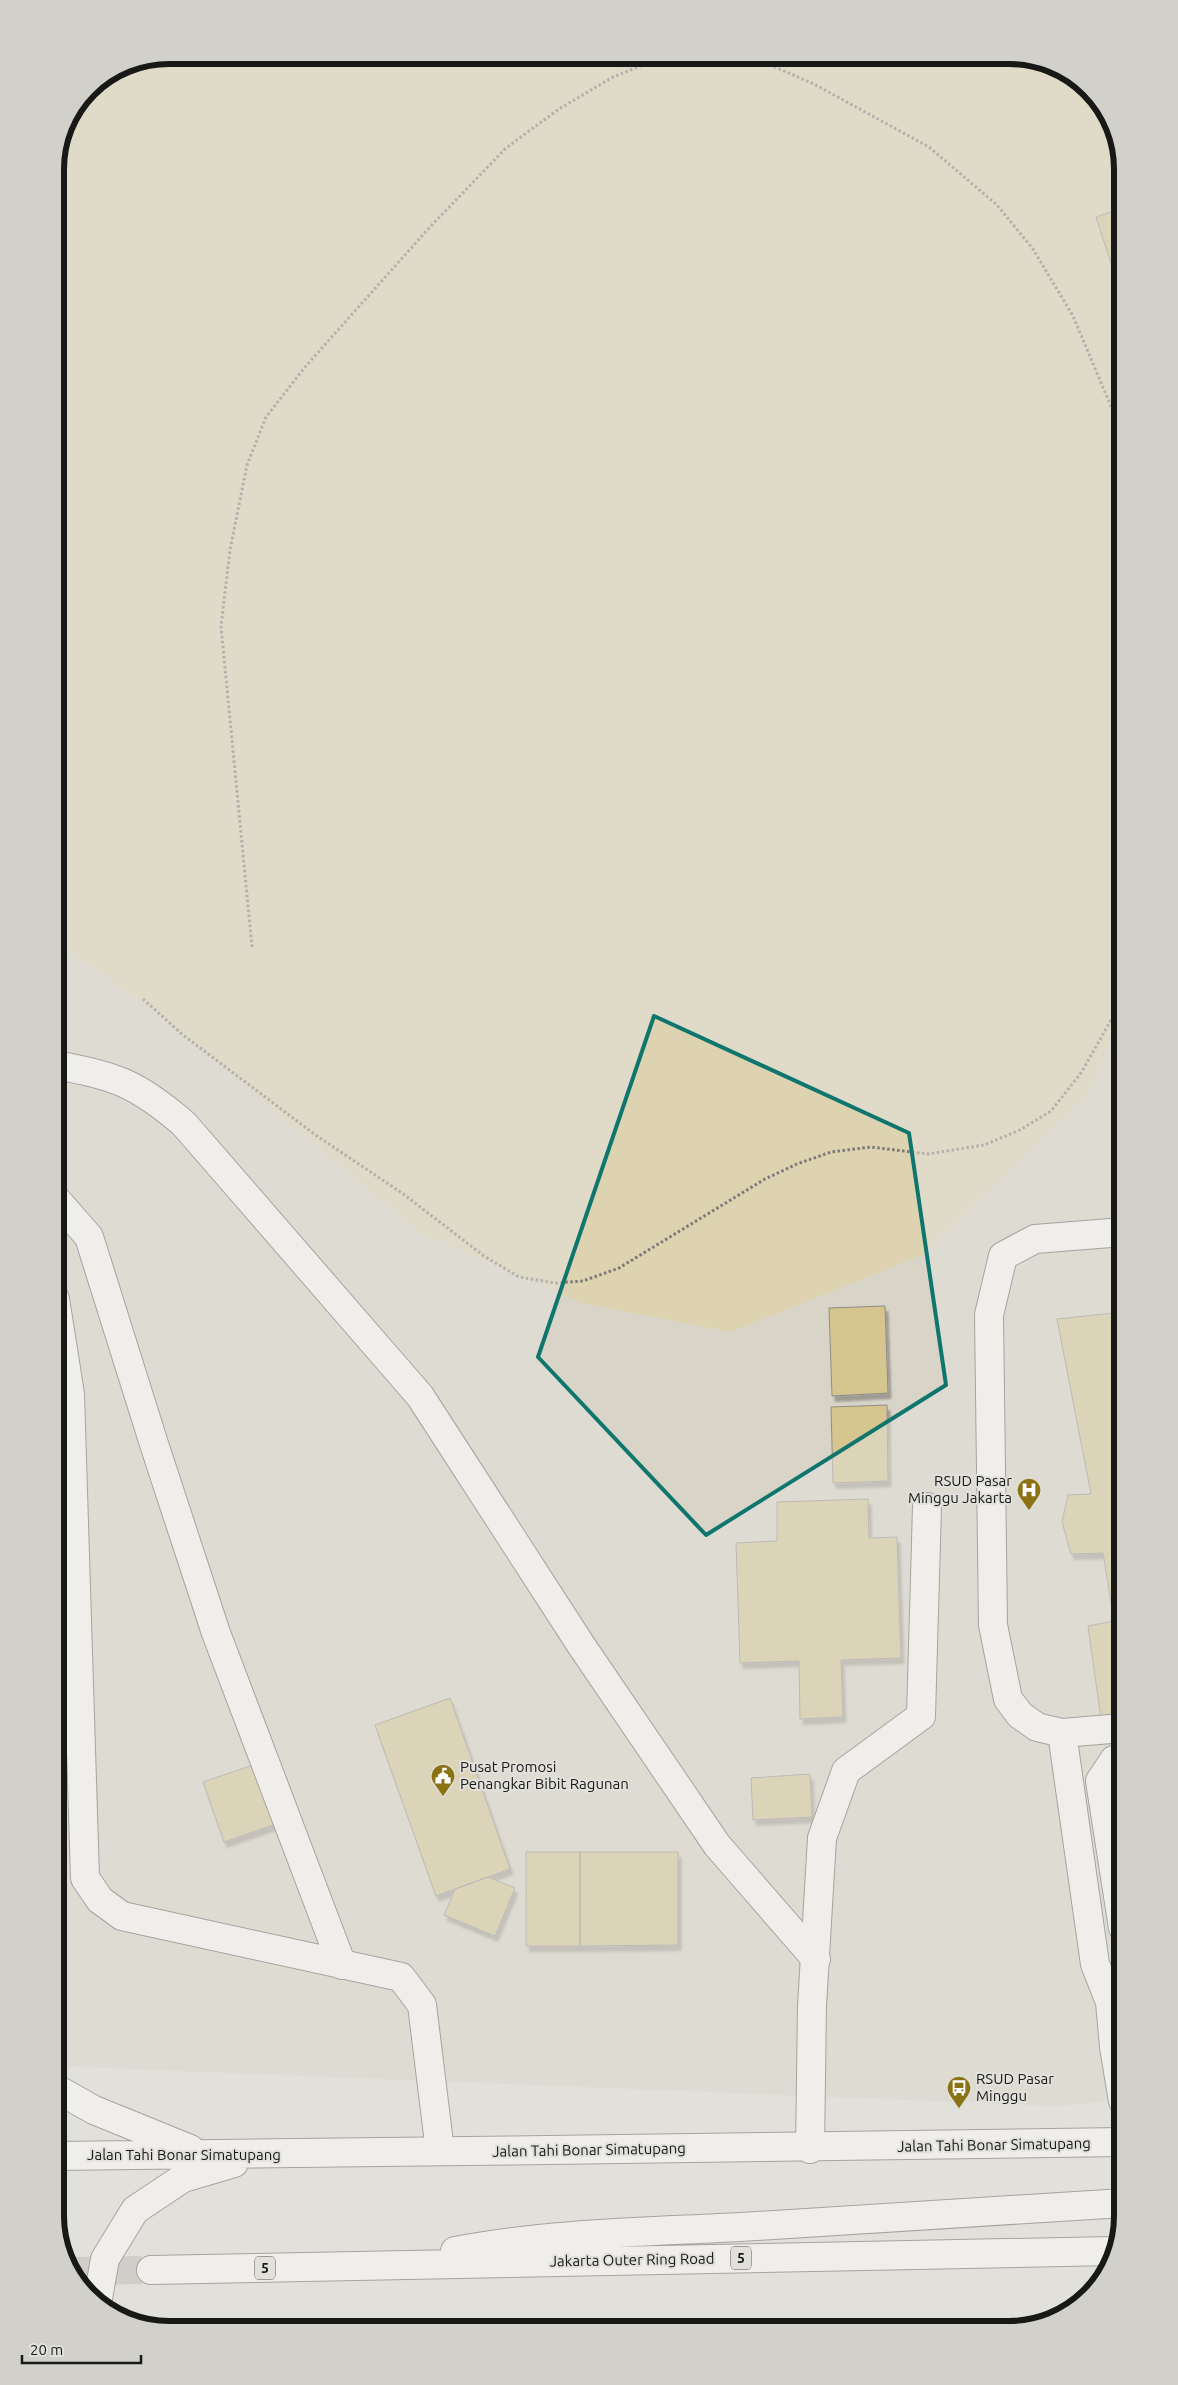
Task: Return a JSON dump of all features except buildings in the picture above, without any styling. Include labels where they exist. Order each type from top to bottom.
[{"type":"main road","points":[[64,1066],[99,1072],[132,1085],[159,1102],[184,1124],[361,1325],[420,1396],[582,1645],[717,1845],[816,1959]]},
{"type":"main road","points":[[64,1208],[89,1237],[216,1633],[342,1965]]},
{"type":"main road","points":[[1114,1233],[1035,1239],[1003,1256],[989,1315],[993,1625],[1008,1699],[1020,1715],[1037,1727],[1062,1733],[1114,1729]]},
{"type":"main road","points":[[64,1356],[70,1394],[65,1555],[85,1878],[100,1900],[122,1916],[402,1977],[422,2005],[440,2151]]},
{"type":"main road","points":[[810,2149],[812,2006],[822,1838],[846,1771],[921,1716],[927,1507]]},
{"type":"main road","points":[[1062,1733],[1095,1964],[1110,2002],[1114,2047]]},
{"type":"main road","points":[[1114,1760],[1100,1781],[1114,1870]]},
{"type":"main road","points":[[1110,2002],[1114,1993]]},
{"type":"main road","points":[[64,2093],[94,2110],[200,2154]]},
{"type":"main road","name":"Jalan Tahi Bonar Simatupang","points":[[64,2156],[609,2148],[810,2149],[1114,2142]]},
{"type":"main road","points":[[99,2294],[106,2259],[134,2210],[183,2178],[263,2154]]},
{"type":"main road","points":[[380,2265],[500,2242],[536,2238],[1114,2204]]},
{"type":"main road","name":"Jakarta Outer Ring Road","points":[[151,2270],[1109,2251]]},
{"type":"path","points":[[252,947],[221,626],[230,550],[247,464],[266,417],[305,367],[429,228],[506,148],[559,109],[613,77],[646,64]]},
{"type":"path","points":[[768,64],[814,84],[929,147],[997,205],[1034,249],[1073,316],[1114,413]]},
{"type":"path","points":[[143,999],[183,1035],[317,1136],[402,1193],[484,1256],[519,1277],[555,1283],[583,1281],[619,1268],[766,1179],[797,1164],[831,1152],[871,1147],[928,1154],[984,1145],[1020,1130],[1051,1111],[1081,1073],[1114,1015]]},
{"type":"highlighted area","points":[[654,1016],[909,1133],[946,1385],[706,1535],[538,1357]]},
{"type":"shaded area","points":[[169,64],[1016,64],[1043,69],[1068,81],[1093,105],[1106,129],[1111,142],[1114,162],[1114,2101],[1056,2106],[64,2066],[64,162],[67,142],[81,110],[105,85],[135,69]]},
{"type":"shaded area","points":[[169,64],[1016,64],[1043,69],[1073,85],[1093,105],[1100,116],[1111,142],[1114,162],[1114,1032],[1086,1096],[920,1256],[731,1332],[582,1303],[420,1232],[169,1022],[64,946],[64,162],[67,142],[75,122],[85,105],[105,85],[122,75],[135,69]]},
{"type":"tunnel","points":[[79,2271],[151,2270]]},
{"type":"place","name":"RSUD Pasar Minggu Jakarta","points":[[1029,1511]]},
{"type":"place","name":"Pusat Promosi Penangkar Bibit Ragunan","points":[[443,1797]]},
{"type":"place","name":"RSUD Pasar Minggu","points":[[959,2109]]}]
